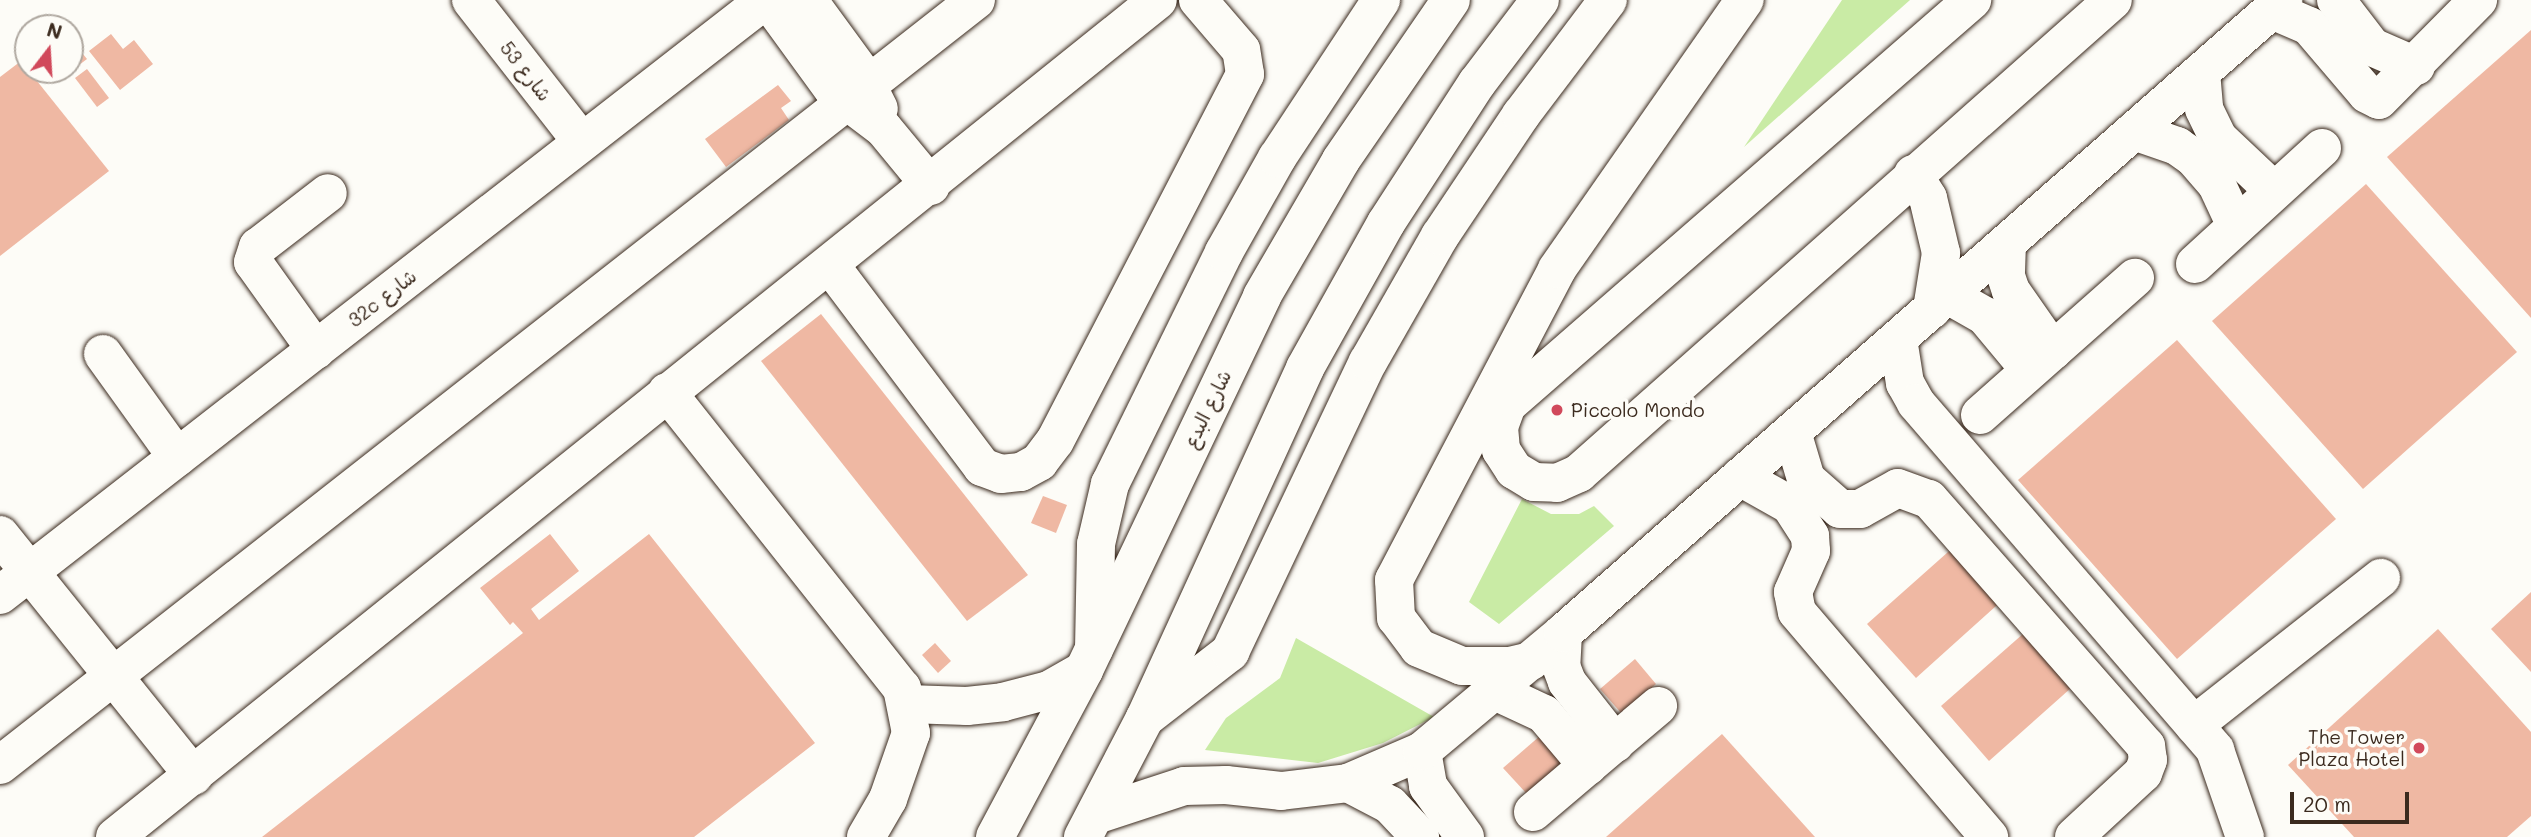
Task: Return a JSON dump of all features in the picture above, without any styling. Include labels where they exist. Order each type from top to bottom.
[{"type":"main road","name":"شارع 53","points":[[471,0],[582,142]]},
{"type":"main road","name":"32c شارع","points":[[0,595],[766,0]]},
{"type":"main road","points":[[766,0],[858,96],[931,186]]},
{"type":"main road","points":[[808,0],[858,96]]},
{"type":"main road","points":[[0,765],[858,96],[976,0]]},
{"type":"main road","points":[[115,837],[667,392],[931,186],[1158,0]]},
{"type":"main road","points":[[830,265],[982,467],[1002,474],[1021,472],[1039,462],[1055,441],[1245,74],[1241,50],[1198,0]]},
{"type":"main road","points":[[908,704],[967,706],[1003,702],[1049,690],[1089,659],[1096,544],[1110,484],[1231,240],[1277,159],[1381,0]]},
{"type":"main road","name":"شارع البدع","points":[[995,837],[1089,659],[1262,296],[1341,160],[1451,0]]},
{"type":"main road","points":[[1090,826],[1145,718],[1305,368],[1386,223],[1477,83],[1540,0]]},
{"type":"main road","points":[[1145,718],[1230,652],[1302,492],[1367,362],[1420,270],[1521,115],[1608,0]]},
{"type":"main road","points":[[1531,661],[1485,668],[1439,659],[1419,648],[1395,618],[1392,599],[1402,559],[1557,269],[1745,0]]},
{"type":"main road","points":[[1473,426],[1507,405],[1972,0]]},
{"type":"main road","points":[[1507,405],[1499,427],[1501,450],[1514,470],[1534,482],[1557,483],[1579,473],[1913,174],[2113,0]]},
{"type":"main road","points":[[2336,0],[2372,47],[2416,66]]},
{"type":"main road","points":[[1090,826],[1184,786],[1281,791],[1348,783],[1422,751],[1531,661],[2277,5],[2309,26],[2372,99],[2385,97],[2478,0]]},
{"type":"main road","points":[[2201,72],[2204,109],[2218,138],[2274,191]]},
{"type":"main road","points":[[2134,131],[2177,146],[2193,157],[2217,186],[2236,226]]},
{"type":"main road","points":[[2195,264],[2322,148]]},
{"type":"main road","points":[[1913,174],[1931,207],[1941,253],[1940,302]]},
{"type":"main road","points":[[316,349],[253,262],[258,247],[327,193]]},
{"type":"main road","points":[[2007,243],[2006,276],[2042,361]]},
{"type":"main road","points":[[1980,415],[2135,278]]},
{"type":"main road","points":[[1940,302],[1985,316],[2042,361]]},
{"type":"main road","points":[[1898,339],[1905,383],[1916,403],[2194,725],[2225,769],[2245,837]]},
{"type":"main road","points":[[103,354],[177,457]]},
{"type":"main road","points":[[667,392],[893,674],[908,704],[911,733],[903,761],[866,837]]},
{"type":"main road","points":[[1792,432],[1806,479],[1840,509],[1860,509],[1898,488],[1929,499],[2146,746],[2148,760],[2143,774],[2074,837]]},
{"type":"main road","points":[[1740,477],[1790,505],[1810,536],[1811,551],[1793,592],[1797,612],[1989,837]]},
{"type":"main road","points":[[0,535],[117,676],[194,776]]},
{"type":"main road","points":[[2194,725],[2381,578]]},
{"type":"main road","points":[[1563,633],[1561,666],[1601,755]]},
{"type":"main road","points":[[1495,691],[1544,714],[1601,755]]},
{"type":"main road","points":[[1534,813],[1658,706]]},
{"type":"main road","points":[[1422,751],[1428,786],[1465,837]]},
{"type":"main road","points":[[1348,783],[1390,805],[1420,837]]},
{"type":"green space","points":[[1842,0],[1910,0],[1744,147]]},
{"type":"green space","points":[[1522,499],[1551,514],[1579,514],[1594,506],[1614,526],[1499,624],[1469,602]]},
{"type":"green space","points":[[1296,638],[1434,717],[1383,743],[1318,763],[1205,750],[1226,718],[1280,678]]},
{"type":"building","points":[[2531,30],[2531,318],[2387,157]]},
{"type":"building","points":[[111,34],[123,49],[134,40],[153,64],[120,90],[89,51]]},
{"type":"building","points":[[14,66],[14,84],[39,84],[109,171],[0,256],[0,77]]},
{"type":"building","points":[[87,69],[109,98],[97,107],[80,84],[84,84],[84,71]]},
{"type":"building","points":[[778,85],[791,101],[781,108],[789,120],[726,167],[705,139]]},
{"type":"building","points":[[2366,184],[2517,352],[2363,489],[2212,321]]},
{"type":"building","points":[[821,314],[1028,575],[967,621],[761,361]]},
{"type":"building","points":[[2177,340],[2336,519],[2177,659],[2018,480]]},
{"type":"building","points":[[1043,496],[1067,505],[1056,533],[1031,523]]},
{"type":"building","points":[[550,534],[579,571],[531,609],[539,620],[649,534],[815,743],[694,837],[262,837],[523,633],[513,622],[510,625],[480,588]]},
{"type":"building","points":[[1957,544],[2006,597],[1916,678],[1867,624]]},
{"type":"building","points":[[2531,592],[2531,672],[2491,629]]},
{"type":"building","points":[[2032,626],[2080,680],[1989,761],[1941,706]]},
{"type":"building","name":"The Tower Plaza Hotel","points":[[2438,629],[2531,732],[2531,816],[2507,837],[2354,837],[2288,765]]},
{"type":"building","points":[[935,643],[951,661],[938,673],[922,655]]},
{"type":"building","points":[[1635,659],[1656,684],[1622,714],[1600,689]]},
{"type":"building","points":[[1548,729],[1571,755],[1527,794],[1503,768]]},
{"type":"building","points":[[1722,734],[1815,837],[1606,837]]},
{"type":"place","name":"Piccolo Mondo","points":[[1557,410]]},
{"type":"place","name":"The Tower Plaza Hotel","points":[[2419,748]]}]
